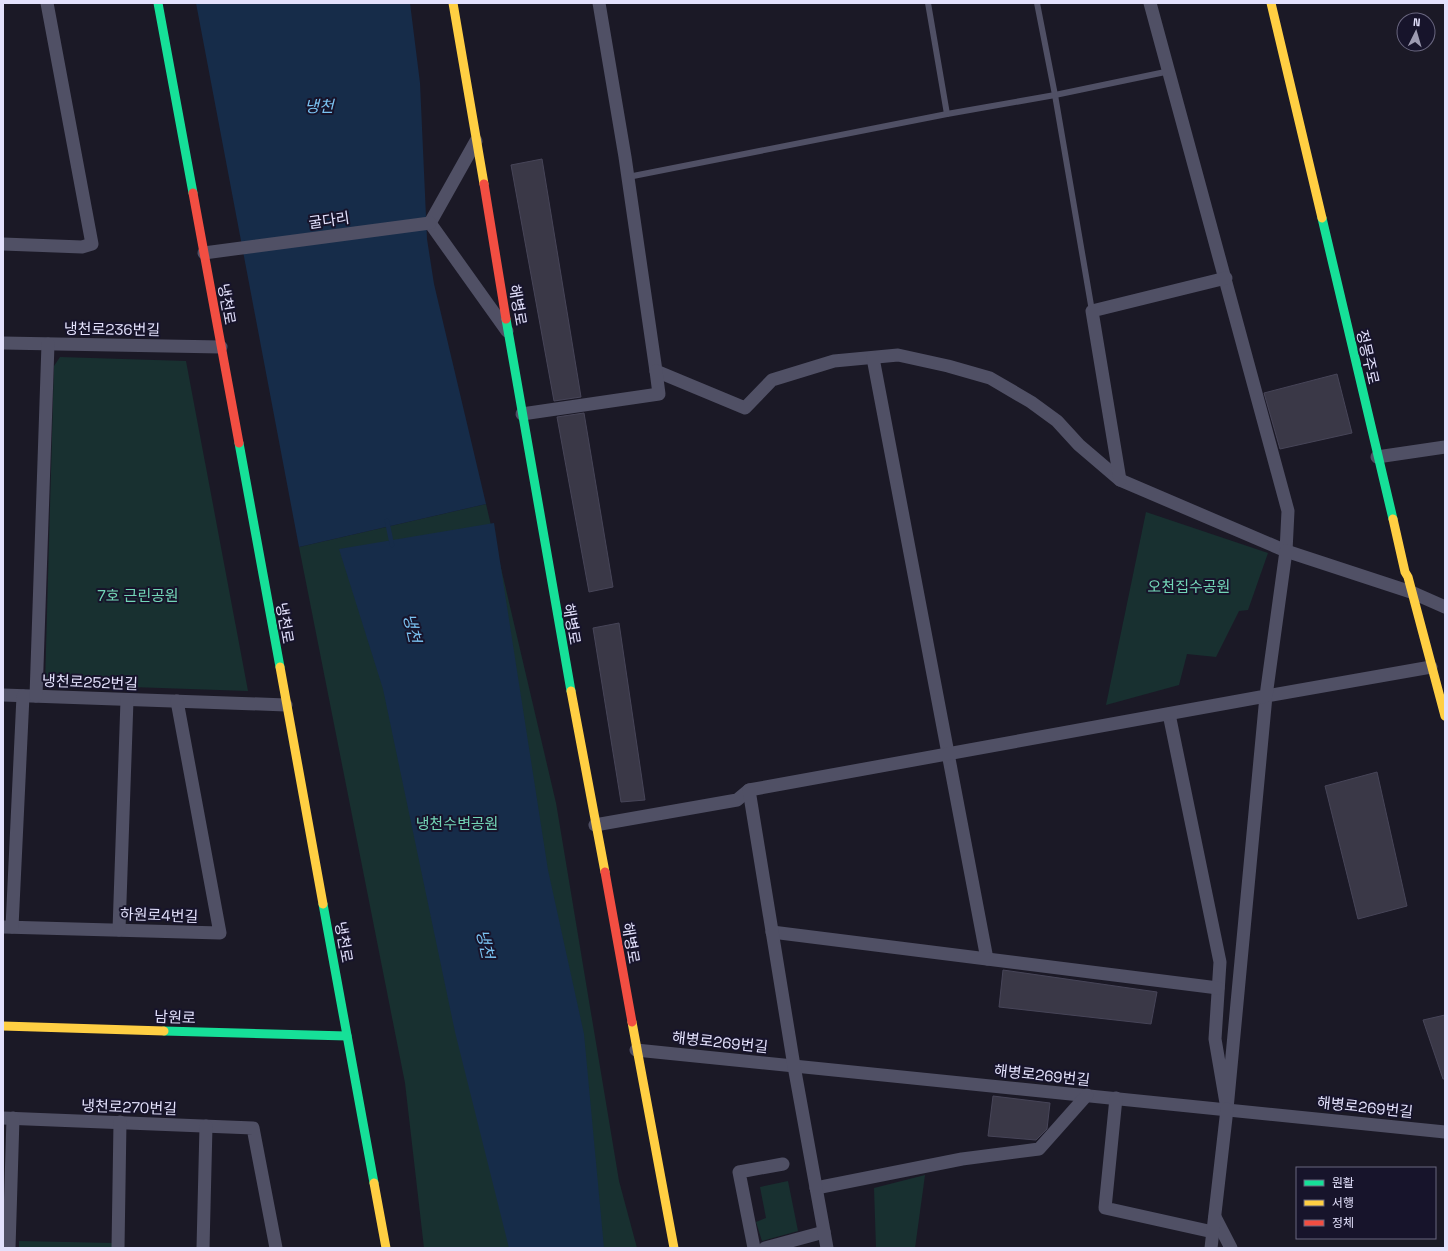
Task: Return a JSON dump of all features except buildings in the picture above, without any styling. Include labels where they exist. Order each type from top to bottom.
[{"type":"main road","name":"냉천로","points":[[158,3],[386,1248]]},
{"type":"main road","name":"해병로","points":[[453,3],[522,414],[636,1050],[674,1248]]},
{"type":"main road","name":"정몽주로","points":[[1272,3],[1378,457],[1411,592],[1445,716]]},
{"type":"main road","name":"남원로","points":[[3,1026],[347,1036]]},
{"type":"street","points":[[3,244],[82,247],[92,244],[47,3]]},
{"type":"street","points":[[522,414],[659,394],[628,177],[599,3]]},
{"type":"street","points":[[1150,3],[1170,71],[1288,511],[1286,552],[1266,696],[1227,1109],[1212,1248]]},
{"type":"street","points":[[476,141],[428,223],[509,333]]},
{"type":"street","name":"굴다리","points":[[204,254],[428,223]]},
{"type":"street","points":[[1120,480],[1092,311],[1226,278]]},
{"type":"street","name":"냉천로236번길","points":[[3,343],[221,347]]},
{"type":"street","points":[[8,927],[29,696],[48,344]]},
{"type":"street","points":[[656,371],[746,408],[772,380],[834,361],[898,355],[948,366],[990,378],[1032,402],[1058,421],[1079,445],[1120,480],[1286,552],[1411,592],[1445,607]]},
{"type":"street","points":[[873,358],[987,959]]},
{"type":"street","points":[[1378,457],[1445,447]]},
{"type":"street","points":[[595,825],[737,800],[750,790],[1432,667]]},
{"type":"street","name":"냉천로252번길","points":[[3,695],[286,705]]},
{"type":"street","points":[[119,930],[127,700]]},
{"type":"street","name":"하원로4번길","points":[[8,927],[220,933],[177,701]]},
{"type":"street","points":[[1169,714],[1220,962],[1215,1039],[1227,1109]]},
{"type":"street","points":[[750,790],[794,1066],[826,1248]]},
{"type":"street","points":[[772,932],[1218,988]]},
{"type":"street","name":"해병로269번길","points":[[636,1050],[1445,1132]]},
{"type":"street","points":[[816,1188],[962,1159],[1039,1149],[1087,1095]]},
{"type":"street","points":[[1116,1098],[1105,1208],[1213,1232]]},
{"type":"street","points":[[8,1118],[9,1248]]},
{"type":"street","name":"냉천로270번길","points":[[8,1118],[253,1128],[276,1248]]},
{"type":"street","points":[[118,1248],[120,1122]]},
{"type":"street","points":[[203,1248],[206,1126]]},
{"type":"street","points":[[754,1248],[739,1172],[783,1164]]},
{"type":"street","points":[[1215,1217],[1231,1248]]},
{"type":"street","points":[[765,1248],[824,1232]]},
{"type":"lane","points":[[928,3],[947,114]]},
{"type":"lane","points":[[1036,3],[1055,95],[1092,311]]},
{"type":"lane","points":[[628,177],[947,114],[1055,95],[1170,71]]},
{"type":"green space","name":"7호 근린공원","points":[[60,357],[186,361],[248,691],[45,684],[54,366]]},
{"type":"green space","name":"냉천수변공원","points":[[486,504],[556,803],[619,1181],[637,1248],[424,1248],[405,1083],[299,547]]},
{"type":"green space","name":"오천집수공원","points":[[1146,512],[1268,553],[1248,610],[1239,611],[1216,657],[1187,654],[1179,685],[1106,705]]},
{"type":"green space","points":[[925,1175],[915,1248],[876,1248],[874,1188]]},
{"type":"green space","points":[[788,1181],[798,1231],[762,1241],[756,1222],[766,1218],[760,1187]]},
{"type":"green space","points":[[19,1241],[114,1243],[114,1248],[19,1248]]},
{"type":"water","name":"냉천","points":[[196,3],[410,3],[420,83],[427,239],[434,284],[486,504],[299,547]]},
{"type":"water","name":"냉천수변공원","points":[[494,523],[548,870],[584,1034],[604,1248],[509,1248],[455,1032],[383,689],[339,549]]},
{"type":"waterway","name":"냉천","points":[[387,521],[392,545]]},
{"type":"traffic: fast","points":[[158,3],[193,193]]},
{"type":"traffic: fast","points":[[1322,218],[1393,519]]},
{"type":"traffic: fast","points":[[506,319],[571,691]]},
{"type":"traffic: fast","points":[[239,443],[280,667]]},
{"type":"traffic: fast","points":[[323,904],[374,1183]]},
{"type":"traffic: fast","points":[[164,1031],[347,1036]]},
{"type":"traffic: slow","points":[[453,3],[484,184]]},
{"type":"traffic: slow","points":[[1271,3],[1322,218]]},
{"type":"traffic: slow","points":[[1393,519],[1405,572],[1408,577],[1445,716]]},
{"type":"traffic: slow","points":[[280,667],[323,904]]},
{"type":"traffic: slow","points":[[571,691],[605,872]]},
{"type":"traffic: slow","points":[[632,1022],[674,1248]]},
{"type":"traffic: slow","points":[[3,1026],[164,1031]]},
{"type":"traffic: slow","points":[[374,1183],[386,1248]]},
{"type":"traffic: jam","points":[[484,184],[506,319]]},
{"type":"traffic: jam","points":[[193,193],[239,443]]},
{"type":"traffic: jam","points":[[605,872],[632,1022]]}]
